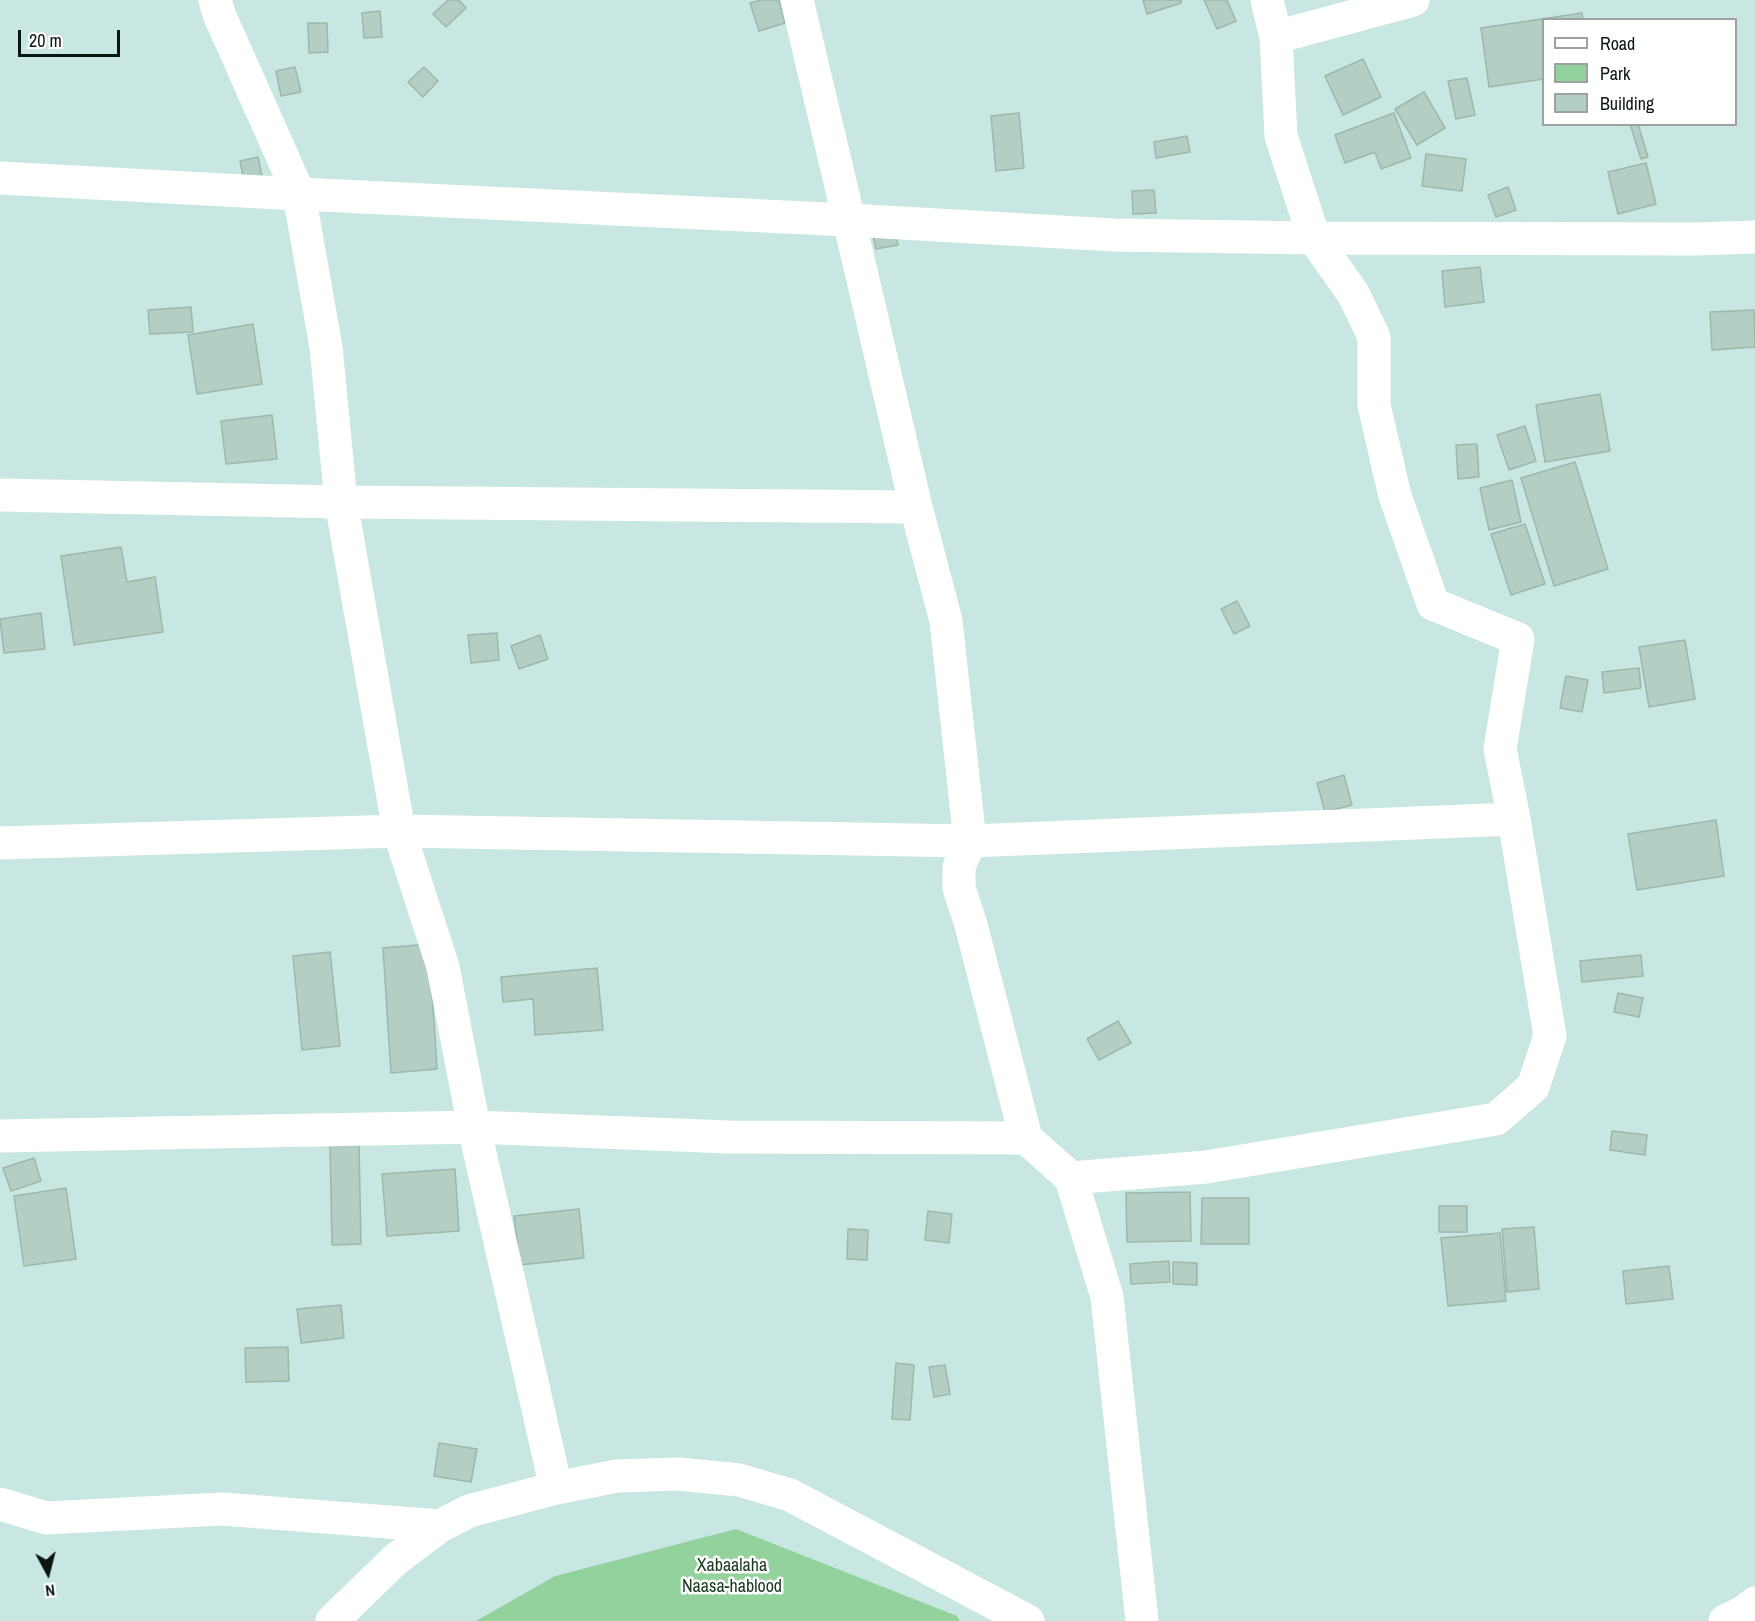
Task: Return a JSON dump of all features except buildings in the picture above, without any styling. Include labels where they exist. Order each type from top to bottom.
[{"type":"street","points":[[215,0],[219,14],[299,194],[326,347],[341,502],[399,831],[443,967],[474,1128],[556,1488]]},
{"type":"street","points":[[796,0],[916,507],[946,621],[970,841],[959,867],[959,888],[971,925],[1026,1138],[1071,1178],[1107,1297],[1142,1621]]},
{"type":"street","points":[[1071,1178],[1206,1167],[1496,1119],[1533,1087],[1550,1036],[1500,749],[1518,639],[1433,604],[1395,496],[1374,405],[1374,337],[1354,295],[1314,238],[1281,136],[1276,37],[1267,0]]},
{"type":"street","points":[[1276,37],[1413,0]]},
{"type":"street","points":[[0,178],[1114,235],[1314,238],[1696,239],[1755,237]]},
{"type":"street","points":[[0,495],[341,502],[916,507]]},
{"type":"street","points":[[0,843],[399,831],[970,841],[1514,819]]},
{"type":"street","points":[[0,1136],[474,1128],[729,1137],[1026,1138]]},
{"type":"street","points":[[332,1621],[396,1560],[440,1526],[469,1511],[556,1488],[616,1476],[679,1474],[739,1480],[790,1495],[1028,1621]]},
{"type":"street","points":[[0,1504],[46,1518],[222,1509],[440,1526]]},
{"type":"street","points":[[1725,1621],[1742,1613],[1755,1603]]},
{"type":"green space","name":"Xabaalaha Naasa-hablood","points":[[736,1529],[957,1616],[960,1621],[476,1621],[555,1576]]}]
